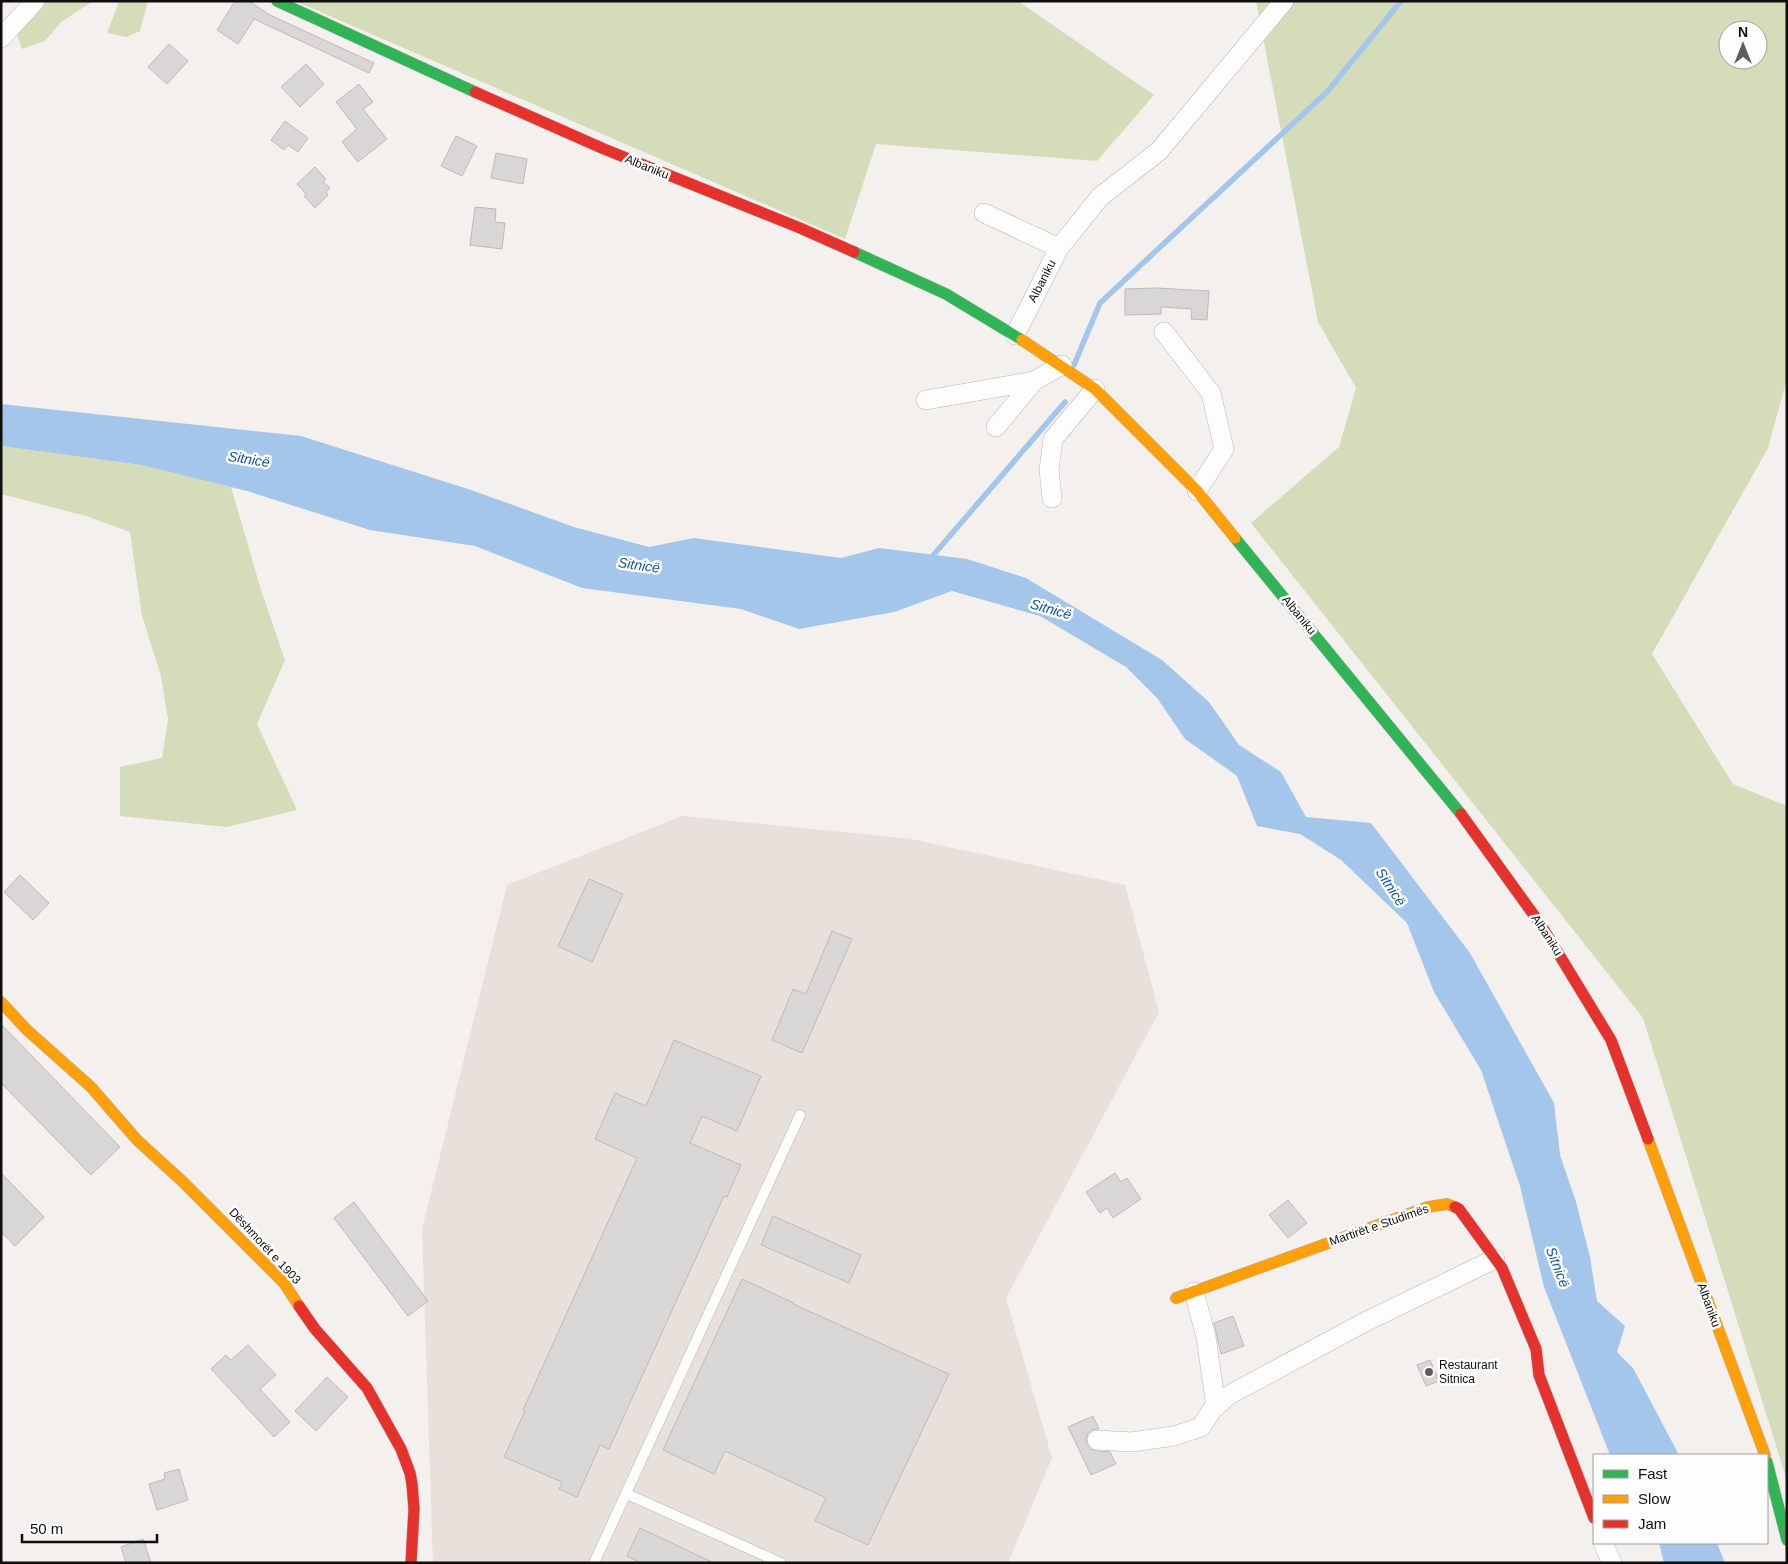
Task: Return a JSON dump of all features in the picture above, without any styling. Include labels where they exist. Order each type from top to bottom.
[{"type":"main road","name":"Albaniku","points":[[277,1],[604,149],[800,228],[946,294],[1015,335],[1095,388],[1197,491],[1460,812],[1541,925],[1611,1040],[1765,1454]]},
{"type":"main road","name":"Dëshmorët e 1903","points":[[1,1002],[28,1030],[91,1087],[137,1140],[188,1187],[284,1283],[315,1329],[367,1388],[401,1449],[410,1473],[414,1509],[411,1563]]},
{"type":"main road","name":"Martirët e Studimës","points":[[1185,1295],[1428,1207],[1447,1204],[1459,1209],[1502,1268],[1536,1349],[1539,1375],[1593,1515]]},
{"type":"main road","points":[[1768,1466],[1787,1540]]},
{"type":"street","points":[[1,38],[35,1]]},
{"type":"street","points":[[1059,248],[1100,197],[1160,151],[1284,1]]},
{"type":"street","name":"Albaniku","points":[[984,213],[1059,248],[1015,335]]},
{"type":"street","points":[[1164,332],[1211,393],[1224,449],[1197,491]]},
{"type":"street","points":[[926,400],[1034,381],[1062,365]]},
{"type":"street","points":[[996,427],[1034,381]]},
{"type":"street","points":[[1052,498],[1049,470],[1053,439],[1095,388]]},
{"type":"street","points":[[1097,1440],[1132,1442],[1174,1436],[1201,1427],[1216,1407],[1229,1395],[1363,1322],[1495,1259]]},
{"type":"street","points":[[1185,1295],[1206,1337],[1216,1407]]},
{"type":"street","points":[[1604,1544],[1612,1563]]},
{"type":"lane","points":[[594,1563],[800,1115]]},
{"type":"lane","points":[[627,1494],[781,1563]]},
{"type":"shaded area","points":[[682,816],[911,839],[1125,885],[1159,1012],[1006,1298],[1052,1458],[1008,1563],[433,1563],[422,1229],[507,885]]},
{"type":"green space","points":[[47,1],[93,1],[61,22],[45,41],[22,49],[17,34]]},
{"type":"green space","points":[[119,1],[148,1],[140,31],[126,37],[107,33]]},
{"type":"green space","points":[[295,1],[1018,1],[1154,95],[1097,161],[876,144],[845,239]]},
{"type":"green space","points":[[1256,1],[1787,1],[1787,379],[1768,448],[1652,654],[1733,784],[1787,806],[1787,1481],[1643,1018],[1251,523],[1339,447],[1356,388],[1318,322]]},
{"type":"green space","points":[[1,446],[141,465],[231,487],[262,593],[285,660],[257,724],[297,810],[227,827],[120,816],[120,767],[162,758],[168,719],[161,676],[142,616],[130,532],[86,516],[1,494]]},
{"type":"water","name":"Sitnicë","points":[[1,404],[301,436],[468,489],[574,527],[649,547],[694,538],[841,558],[879,548],[967,559],[1026,578],[1162,660],[1209,702],[1239,745],[1281,772],[1306,817],[1371,823],[1470,953],[1554,1103],[1560,1155],[1576,1202],[1590,1257],[1597,1301],[1625,1326],[1617,1352],[1633,1368],[1678,1454],[1610,1454],[1544,1287],[1520,1186],[1481,1070],[1434,992],[1407,923],[1341,860],[1300,834],[1257,826],[1237,776],[1185,739],[1157,698],[1126,667],[1040,616],[952,591],[894,612],[799,629],[741,609],[582,588],[475,546],[370,530],[247,491],[141,465],[1,446]]},
{"type":"water","points":[[1659,1544],[1717,1544],[1725,1563],[1664,1563]]},
{"type":"building","points":[[235,1],[249,1],[270,15],[374,63],[369,73],[254,19],[238,44],[217,30]]},
{"type":"building","points":[[169,44],[188,61],[167,84],[148,67]]},
{"type":"building","points":[[306,64],[324,84],[300,107],[281,87]]},
{"type":"building","points":[[359,84],[373,102],[363,109],[387,139],[358,162],[342,142],[357,129],[336,102]]},
{"type":"building","points":[[285,121],[308,138],[298,152],[288,145],[284,150],[271,140]]},
{"type":"building","points":[[456,136],[477,146],[462,176],[441,166]]},
{"type":"building","points":[[496,153],[527,159],[523,184],[491,178]]},
{"type":"building","points":[[315,167],[326,179],[323,182],[330,188],[326,192],[328,195],[315,208],[304,196],[306,194],[297,184]]},
{"type":"building","points":[[475,207],[496,209],[495,222],[505,223],[502,249],[470,245]]},
{"type":"building","points":[[1157,288],[1209,291],[1207,320],[1191,319],[1192,309],[1161,307],[1161,314],[1125,315],[1125,289]]},
{"type":"building","points":[[20,875],[49,903],[33,920],[4,892]]},
{"type":"building","points":[[589,879],[623,894],[592,962],[558,946]]},
{"type":"building","points":[[832,931],[852,939],[802,1053],[772,1040],[793,989],[806,994]]},
{"type":"building","points":[[1,1024],[120,1147],[91,1175],[1,1083]]},
{"type":"building","points":[[674,1040],[761,1076],[737,1131],[702,1116],[690,1143],[741,1165],[727,1197],[724,1196],[609,1449],[600,1445],[577,1497],[559,1489],[562,1482],[504,1457],[525,1411],[523,1410],[637,1158],[595,1139],[615,1093],[646,1106]]},
{"type":"building","points":[[1,1173],[44,1217],[15,1246],[1,1232]]},
{"type":"building","points":[[1115,1173],[1121,1182],[1127,1178],[1141,1199],[1113,1218],[1107,1208],[1100,1213],[1086,1192]]},
{"type":"building","points":[[1288,1200],[1307,1223],[1288,1238],[1269,1215]]},
{"type":"building","points":[[354,1202],[428,1301],[408,1316],[334,1218]]},
{"type":"building","points":[[773,1216],[861,1255],[849,1283],[761,1245]]},
{"type":"building","points":[[742,1279],[949,1374],[868,1545],[815,1521],[826,1498],[725,1451],[714,1474],[663,1450]]},
{"type":"building","points":[[1233,1316],[1244,1346],[1221,1354],[1214,1323]]},
{"type":"building","points":[[248,1345],[276,1375],[260,1389],[290,1422],[274,1437],[211,1369],[226,1355],[231,1360]]},
{"type":"building","points":[[1430,1360],[1439,1381],[1426,1386],[1417,1365]]},
{"type":"building","points":[[327,1377],[348,1397],[316,1431],[295,1411]]},
{"type":"building","points":[[1093,1416],[1099,1429],[1088,1433],[1087,1445],[1090,1449],[1096,1451],[1110,1452],[1116,1464],[1091,1475],[1068,1427]]},
{"type":"building","points":[[179,1469],[188,1500],[157,1510],[149,1484],[165,1479],[164,1473]]},
{"type":"building","points":[[640,1528],[714,1563],[641,1563],[627,1556]]},
{"type":"building","points":[[143,1539],[151,1563],[126,1563],[121,1547]]},
{"type":"waterway","points":[[1074,365],[1100,303],[1327,92],[1401,1]]},
{"type":"waterway","points":[[930,559],[1065,402]]},
{"type":"traffic: fast","points":[[277,1],[475,92]]},
{"type":"traffic: fast","points":[[854,252],[946,294],[1022,340]]},
{"type":"traffic: fast","points":[[1235,538],[1461,814]]},
{"type":"traffic: fast","points":[[1768,1466],[1787,1540]]},
{"type":"traffic: slow","points":[[1022,340],[1095,389],[1197,491],[1235,538]]},
{"type":"traffic: slow","points":[[1,1002],[27,1030],[91,1087],[137,1140],[182,1181],[284,1283],[299,1306]]},
{"type":"traffic: slow","points":[[1648,1139],[1765,1454]]},
{"type":"traffic: slow","points":[[1176,1298],[1428,1207],[1447,1204],[1455,1207]]},
{"type":"traffic: jam","points":[[475,92],[604,149],[800,228],[854,252]]},
{"type":"traffic: jam","points":[[1461,814],[1541,925],[1611,1040],[1648,1139]]},
{"type":"traffic: jam","points":[[1455,1207],[1459,1209],[1502,1268],[1536,1349],[1539,1375],[1593,1515]]},
{"type":"traffic: jam","points":[[299,1306],[315,1329],[367,1388],[401,1449],[412,1484],[414,1509],[411,1563]]},
{"type":"place","name":"Restaurant Sitnica","points":[[1429,1372]]}]
